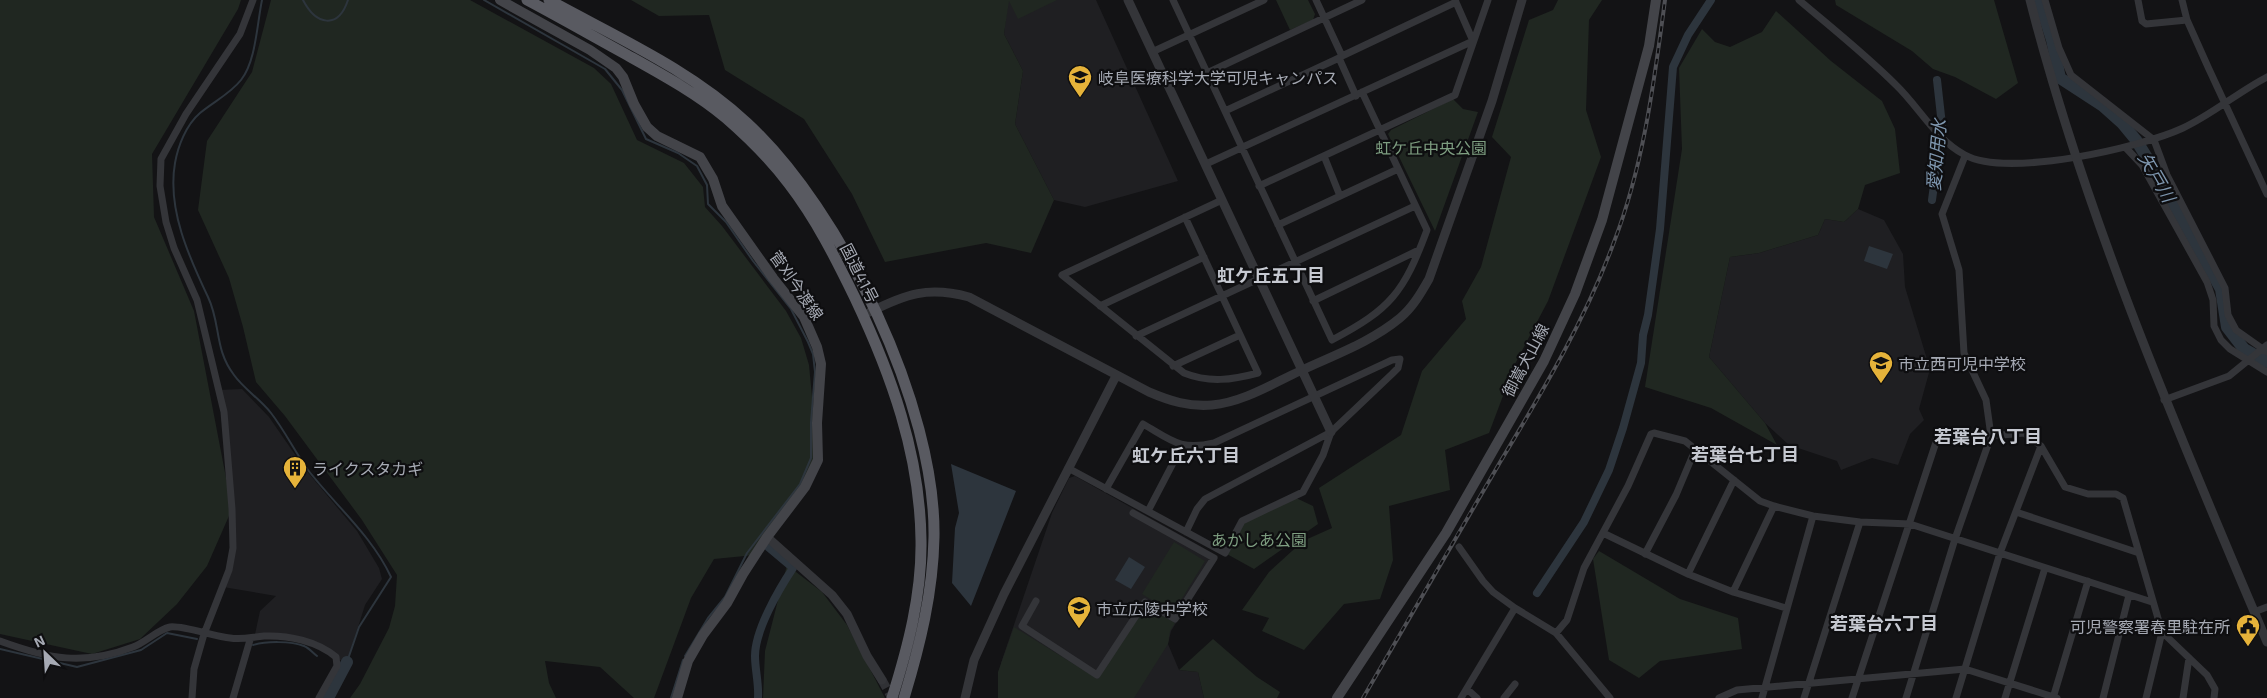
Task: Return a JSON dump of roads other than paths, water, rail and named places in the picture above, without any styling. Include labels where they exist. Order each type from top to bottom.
[{"type":"highway","name":"国道41号","points":[[527,0],[672,80],[719,113],[748,139],[790,186],[829,247],[863,315],[900,408],[912,459],[920,511],[920,574],[916,606],[892,698]]},
{"type":"highway","name":"国道41号","points":[[549,0],[675,70],[710,92],[746,122],[786,164],[811,197],[874,309],[912,404],[925,452],[934,535],[932,576],[926,617],[904,698]]},
{"type":"main road","name":"菅刈今渡線","points":[[500,0],[590,50],[616,68],[623,77],[634,104],[647,127],[657,136],[700,157],[728,215],[773,278],[795,304],[811,330],[821,364],[817,423],[818,460],[805,487],[767,537],[743,574],[727,604],[703,635],[688,661],[677,698]]},
{"type":"main road","name":"御嵩犬山線","points":[[1337,698],[1446,533],[1544,361],[1575,294],[1602,220],[1649,46],[1656,0]]},
{"type":"street","points":[[192,698],[194,669],[204,634],[229,570],[233,548],[224,412],[197,300],[174,248],[166,222],[160,186],[161,159],[186,114],[240,34],[253,0]]},
{"type":"street","points":[[1128,0],[1331,432]]},
{"type":"street","points":[[1173,0],[1332,340],[1369,319],[1389,302],[1411,272],[1427,230],[1380,130],[1340,57],[1316,0]]},
{"type":"street","points":[[1152,52],[1264,0]]},
{"type":"street","points":[[1207,73],[1362,0]]},
{"type":"street","points":[[1259,186],[1454,95],[1488,0]]},
{"type":"street","points":[[863,315],[874,309],[926,291],[953,292],[969,297],[1116,376],[1168,400],[1196,406],[1214,405],[1241,398],[1370,339],[1390,326],[1414,304],[1429,278],[1492,101],[1522,0]]},
{"type":"street","points":[[1800,0],[1898,87],[1930,124],[1965,156],[1993,164],[2076,158],[2151,141],[2182,129],[2267,77]]},
{"type":"street","points":[[2030,0],[2076,158],[2164,400],[2267,642]]},
{"type":"street","points":[[2045,0],[2059,48],[2071,75],[2151,141],[2225,288],[2228,315],[2236,330],[2265,349],[2229,376],[2164,400]]},
{"type":"street","points":[[2138,0],[2142,21],[2146,24],[2187,20]]},
{"type":"street","points":[[2182,0],[2187,20],[2267,194]]},
{"type":"street","points":[[1225,111],[1455,1],[1473,41]]},
{"type":"street","points":[[1206,164],[1473,41]]},
{"type":"street","points":[[2126,148],[2142,165],[2207,282],[2214,300],[2214,326],[2221,340],[2248,361],[2267,372]]},
{"type":"street","points":[[1324,156],[1340,196]]},
{"type":"street","points":[[1906,698],[1955,539],[1991,436],[1986,400],[1964,352],[1959,270],[1942,214],[1965,156]]},
{"type":"street","points":[[1278,225],[1398,169]]},
{"type":"street","points":[[1185,217],[1258,373],[1226,380],[1208,380],[1184,373],[1062,275],[1185,217],[1222,200]]},
{"type":"street","points":[[1136,336],[1415,206]]},
{"type":"street","points":[[1313,301],[1419,250]]},
{"type":"street","points":[[1100,306],[1204,257]]},
{"type":"street","points":[[1173,366],[1240,334]]},
{"type":"street","points":[[1106,489],[1143,424],[1182,446],[1199,446],[1214,443],[1392,360],[1400,359],[1398,368],[1331,432],[1205,499],[1197,509],[1186,532]]},
{"type":"street","points":[[965,698],[974,660],[1015,571],[1116,376]]},
{"type":"street","points":[[1068,468],[1225,553],[1242,521],[1303,492],[1331,432]]},
{"type":"street","points":[[1852,698],[1857,678],[1939,434],[1991,436],[2024,433],[2041,446],[2065,487],[2088,494],[2116,494],[2122,498],[2162,632],[2207,674],[2215,689],[2214,698]]},
{"type":"street","points":[[1556,633],[1567,620],[1584,568],[1628,486],[1651,434],[1659,434],[1685,441],[1760,500],[1774,506],[1813,516],[1860,522],[1910,524],[2152,602]]},
{"type":"street","points":[[1148,511],[1182,446]]},
{"type":"street","points":[[1956,698],[2000,553],[2041,446]]},
{"type":"street","points":[[1645,554],[1676,496],[1695,450]]},
{"type":"street","points":[[1688,574],[1734,480]]},
{"type":"street","points":[[1733,592],[1774,506]]},
{"type":"street","points":[[2016,512],[2139,553]]},
{"type":"street","points":[[1036,601],[1022,626],[1098,675],[1144,602],[1175,619],[1214,558],[1133,513]]},
{"type":"street","points":[[1762,698],[1813,516]]},
{"type":"street","points":[[1804,698],[1860,522]]},
{"type":"street","points":[[1603,533],[1688,574],[1733,592],[1786,608]]},
{"type":"street","points":[[767,537],[832,595],[847,614],[866,656],[882,680]]},
{"type":"street","points":[[1459,547],[1483,582],[1493,592],[1556,633],[1610,698]]},
{"type":"street","points":[[2005,698],[2046,568]]},
{"type":"street","points":[[1719,698],[1737,690],[1965,669],[2055,698],[2088,581]]},
{"type":"street","points":[[2102,698],[2129,595]]},
{"type":"street","points":[[2254,612],[2267,607]]},
{"type":"street","points":[[1461,698],[1515,608]]},
{"type":"street","points":[[0,641],[44,654],[80,660],[98,658],[123,651],[142,643],[160,630],[172,627],[204,634],[250,640],[264,636],[295,638],[314,644],[336,656],[337,666],[319,698]]},
{"type":"street","points":[[2146,698],[2162,632]]},
{"type":"street","points":[[233,698],[250,640]]},
{"type":"street","points":[[2183,698],[2189,658]]},
{"type":"street","points":[[1504,698],[1515,684]]},
{"type":"street","points":[[1467,689],[1477,698]]},
{"type":"waterway","points":[[262,0],[253,53],[246,72],[232,90],[195,118],[183,136],[175,163],[173,180],[174,198],[181,232],[212,307],[220,346],[228,365],[238,380],[271,413],[308,470],[364,535],[391,577],[359,627],[347,662]]},
{"type":"waterway","points":[[303,0],[314,15],[327,21],[339,16],[348,0]]},
{"type":"waterway","points":[[484,0],[605,69],[622,90],[646,139],[678,153],[697,166],[707,185],[708,204],[726,222],[753,261],[791,309],[813,354],[815,372],[811,422],[811,458],[800,484],[747,553],[725,597],[708,618],[685,656]]},
{"type":"waterway","points":[[1537,593],[1584,522],[1609,470],[1623,428],[1641,363],[1643,335],[1648,315],[1660,229],[1673,67],[1688,35],[1711,0]]},
{"type":"waterway","name":"矢戸川","points":[[2039,0],[2052,40],[2060,78],[2103,106],[2122,123],[2136,140],[2159,177],[2221,289],[2227,327],[2244,349],[2267,362]]},
{"type":"waterway","name":"愛知用水","points":[[1932,200],[1942,125],[1937,80]]},
{"type":"waterway","points":[[758,698],[755,656],[759,634],[775,598],[793,568],[768,547]]},
{"type":"waterway","points":[[0,649],[77,667],[141,650],[167,633],[197,639]]},
{"type":"waterway","points":[[253,645],[271,642],[299,644],[317,656]]},
{"type":"waterway","points":[[671,698],[683,660]]},
{"type":"waterway","points":[[328,698],[347,662]]},
{"type":"tunnel","points":[[882,680],[892,698]]},
{"type":"railway","points":[[1363,698],[1547,383],[1590,300],[1614,242],[1633,183],[1647,122],[1665,0]]},
{"type":"place","name":"岐阜医療科学大学可児キャンパス","points":[[1080,98]]},
{"type":"place","name":"市立西可児中学校","points":[[1881,384]]},
{"type":"place","name":"ライクスタカギ","points":[[295,489]]},
{"type":"place","name":"市立広陵中学校","points":[[1079,629]]},
{"type":"place","name":"可児警察署春里駐在所","points":[[2248,647]]},
{"type":"district","name":"虹ケ丘五丁目","points":[[1271,275]]},
{"type":"district","name":"若葉台八丁目","points":[[1988,436]]},
{"type":"district","name":"若葉台七丁目","points":[[1745,454]]},
{"type":"district","name":"虹ケ丘六丁目","points":[[1186,455]]},
{"type":"district","name":"若葉台六丁目","points":[[1884,623]]},
{"type":"park label","name":"虹ケ丘中央公園","points":[[1431,147]]},
{"type":"park label","name":"あかしあ公園","points":[[1259,539]]}]
